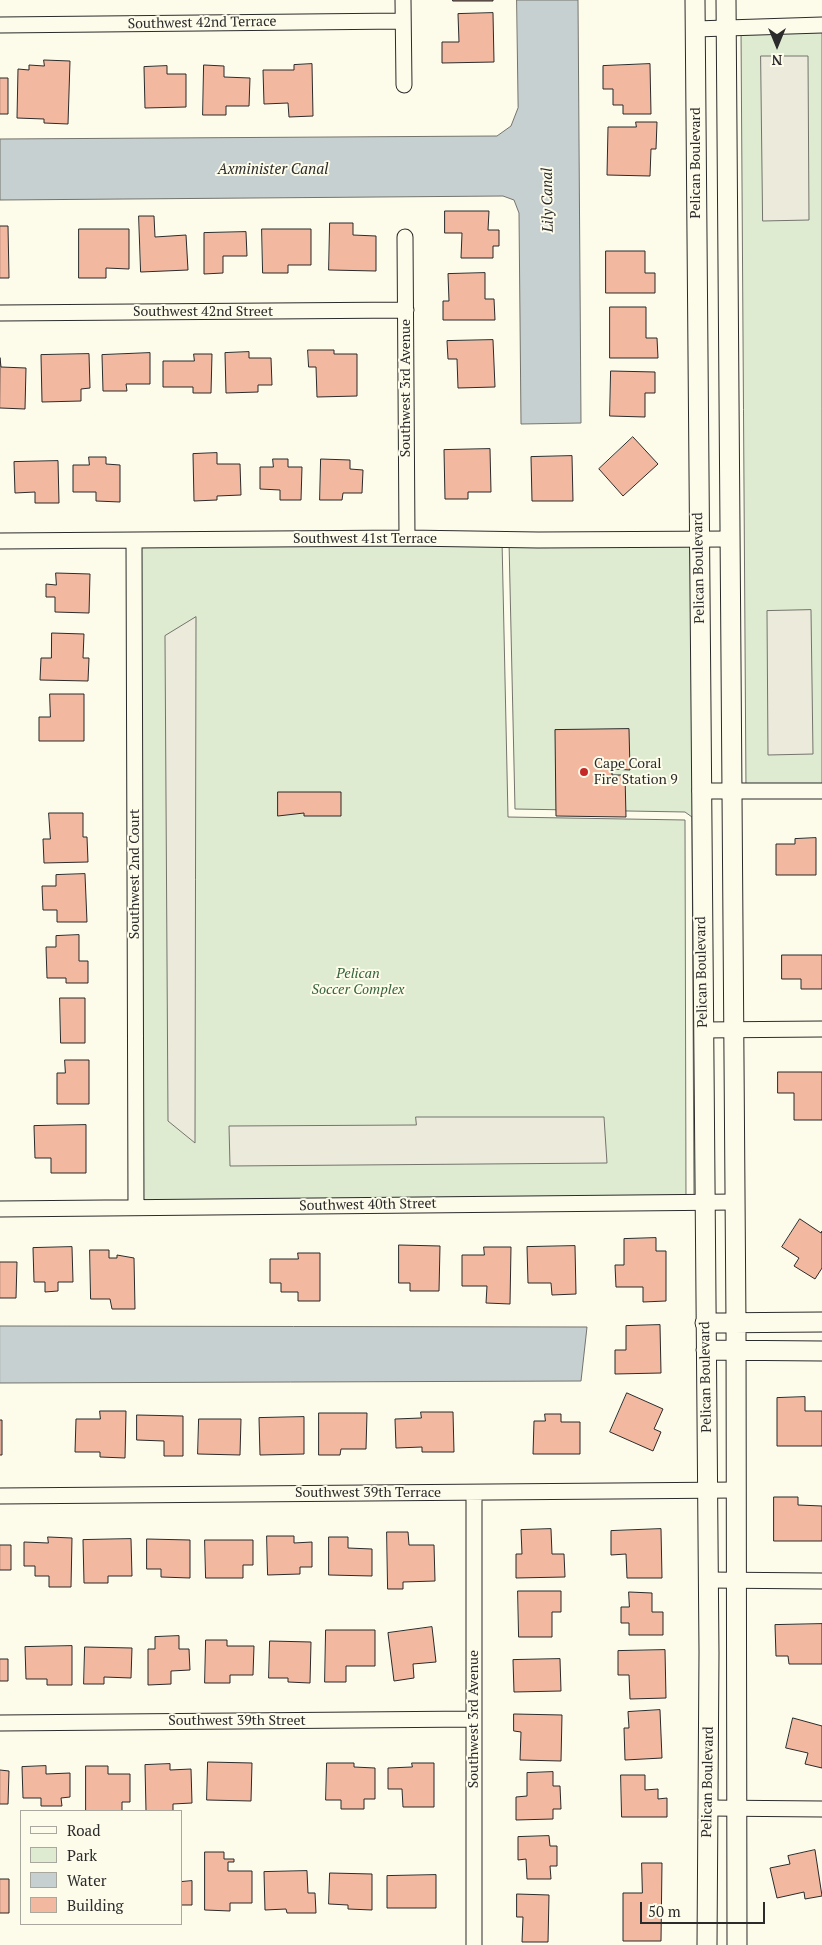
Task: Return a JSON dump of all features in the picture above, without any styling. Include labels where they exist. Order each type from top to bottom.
[{"type":"street","points":[[403,0],[404,85]]},
{"type":"street","name":"Pelican Boulevard","points":[[695,0],[702,701],[700,791],[708,1580],[707,1945]]},
{"type":"street","name":"Pelican Boulevard","points":[[726,0],[736,1322],[737,1945]]},
{"type":"street","name":"Southwest 42nd Terrace","points":[[0,25],[403,21]]},
{"type":"street","points":[[695,29],[822,25]]},
{"type":"street","name":"Southwest 3rd Avenue","points":[[404,237],[406,310],[406,538]]},
{"type":"street","name":"Southwest 42nd Street","points":[[0,313],[406,310]]},
{"type":"street","name":"Southwest 41st Terrace","points":[[0,541],[406,538],[729,539]]},
{"type":"street","name":"Southwest 2nd Court","points":[[134,541],[136,1207]]},
{"type":"street","points":[[700,791],[822,791]]},
{"type":"street","points":[[703,1030],[822,1028]]},
{"type":"street","name":"Southwest 40th Street","points":[[0,1208],[735,1202]]},
{"type":"street","points":[[706,1323],[822,1322]]},
{"type":"street","points":[[706,1350],[822,1351]]},
{"type":"street","name":"Southwest 39th Terrace","points":[[0,1496],[474,1494],[736,1490]]},
{"type":"street","name":"Southwest 3rd Avenue","points":[[474,1494],[474,1945]]},
{"type":"street","points":[[708,1580],[822,1580]]},
{"type":"street","name":"Southwest 39th Street","points":[[0,1723],[474,1719]]},
{"type":"street","points":[[708,1808],[822,1809]]},
{"type":"green space","points":[[822,27],[822,791],[746,791],[741,28]]},
{"type":"green space","name":"Pelican Soccer Complex","points":[[502,540],[508,817],[685,820],[686,1202],[136,1207],[134,541]]},
{"type":"green space","points":[[690,540],[696,1199],[694,1199],[692,817],[685,812],[515,809],[509,541]]},
{"type":"shaded area","points":[[761,56],[808,56],[809,220],[763,221]]},
{"type":"shaded area","points":[[811,610],[813,754],[768,755],[767,611]]},
{"type":"shaded area","points":[[196,617],[195,1143],[168,1121],[165,636]]},
{"type":"shaded area","points":[[416,1117],[604,1117],[607,1163],[230,1166],[229,1126],[416,1125]]},
{"type":"water","points":[[517,0],[578,0],[581,423],[521,424],[519,213],[514,200],[503,196],[0,200],[0,139],[497,136],[511,126],[518,108]]},
{"type":"water","points":[[0,1326],[587,1327],[581,1381],[0,1383]]},
{"type":"building","points":[[493,0],[493,1],[453,1]]},
{"type":"building","points":[[493,13],[494,62],[442,63],[442,42],[459,42],[458,14]]},
{"type":"building","points":[[44,60],[70,61],[68,124],[44,123],[44,119],[17,118],[18,69],[29,70],[29,65],[44,66]]},
{"type":"building","points":[[312,64],[313,116],[289,117],[288,103],[264,104],[263,70],[294,70],[294,65]]},
{"type":"building","points":[[650,64],[651,114],[623,114],[623,105],[613,105],[613,89],[603,89],[603,66]]},
{"type":"building","points":[[204,65],[224,66],[224,77],[250,78],[249,106],[226,106],[226,115],[203,115]]},
{"type":"building","points":[[167,66],[167,74],[186,74],[186,107],[145,108],[144,67]]},
{"type":"building","points":[[0,78],[8,78],[8,114],[0,114]]},
{"type":"building","points":[[636,122],[657,122],[656,149],[651,149],[650,176],[607,175],[608,127],[636,127]]},
{"type":"building","points":[[445,211],[489,211],[488,230],[499,230],[499,246],[493,246],[493,258],[461,258],[462,233],[445,233]]},
{"type":"building","points":[[139,216],[154,216],[155,237],[186,235],[188,270],[141,272]]},
{"type":"building","points":[[330,223],[353,223],[353,235],[376,236],[376,271],[329,270]]},
{"type":"building","points":[[0,226],[8,226],[9,278],[0,278]]},
{"type":"building","points":[[79,229],[129,229],[129,269],[106,268],[106,278],[79,278]]},
{"type":"building","points":[[262,229],[311,229],[311,265],[288,265],[288,273],[263,273]]},
{"type":"building","points":[[246,232],[247,256],[223,256],[223,273],[204,274],[204,233]]},
{"type":"building","points":[[606,251],[645,251],[645,273],[655,273],[655,293],[606,293]]},
{"type":"building","points":[[485,273],[485,299],[494,299],[495,320],[443,320],[443,301],[449,301],[448,274]]},
{"type":"building","points":[[610,307],[646,307],[646,338],[657,338],[658,358],[610,358]]},
{"type":"building","points":[[493,340],[495,387],[458,388],[457,359],[448,359],[447,341]]},
{"type":"building","points":[[308,350],[334,350],[334,354],[357,354],[357,396],[317,397],[316,367],[309,367]]},
{"type":"building","points":[[249,352],[249,358],[271,358],[272,385],[258,385],[258,392],[226,393],[225,353]]},
{"type":"building","points":[[150,353],[150,384],[126,384],[127,391],[103,391],[102,355]]},
{"type":"building","points":[[89,354],[90,388],[81,389],[81,401],[42,402],[41,355]]},
{"type":"building","points":[[194,354],[212,354],[211,393],[193,393],[193,387],[163,387],[163,361],[194,361]]},
{"type":"building","points":[[0,358],[1,367],[26,368],[25,409],[0,408]]},
{"type":"building","points":[[611,371],[655,372],[655,393],[645,393],[645,417],[610,416]]},
{"type":"building","points":[[633,437],[658,464],[623,496],[599,469]]},
{"type":"building","points":[[490,449],[491,492],[468,492],[468,499],[445,499],[444,450]]},
{"type":"building","points":[[217,453],[217,464],[240,464],[241,495],[217,496],[217,500],[194,501],[193,454]]},
{"type":"building","points":[[572,456],[573,501],[532,501],[531,457]]},
{"type":"building","points":[[89,457],[106,457],[106,464],[120,465],[120,502],[96,501],[96,492],[73,492],[73,465],[89,465]]},
{"type":"building","points":[[273,459],[288,459],[288,467],[302,467],[301,500],[280,500],[280,490],[260,489],[260,467],[273,467]]},
{"type":"building","points":[[321,459],[350,460],[350,469],[363,470],[362,493],[343,493],[342,500],[320,500]]},
{"type":"building","points":[[58,461],[59,503],[35,503],[35,492],[15,493],[14,462]]},
{"type":"building","points":[[56,573],[90,574],[89,613],[55,612],[55,597],[46,597],[46,584],[56,585]]},
{"type":"building","points":[[52,633],[84,634],[83,658],[89,658],[88,681],[40,680],[41,658],[51,658]]},
{"type":"building","points":[[50,694],[84,694],[84,741],[39,741],[39,717],[50,717]]},
{"type":"building","name":"Cape Coral Fire Station 9","points":[[629,729],[630,770],[612,769],[612,775],[625,775],[626,817],[556,816],[555,730]]},
{"type":"building","points":[[278,792],[341,792],[341,816],[304,816],[304,813],[278,816]]},
{"type":"building","points":[[49,813],[83,813],[83,837],[87,837],[88,862],[44,863],[43,839],[50,839]]},
{"type":"building","points":[[816,838],[816,875],[776,875],[776,844],[795,844],[795,839]]},
{"type":"building","points":[[85,874],[87,922],[57,922],[57,910],[43,910],[42,886],[56,886],[56,875]]},
{"type":"building","points":[[79,935],[79,961],[88,961],[88,983],[66,983],[66,978],[47,978],[46,947],[56,947],[56,936]]},
{"type":"building","points":[[782,955],[822,955],[822,989],[801,989],[801,979],[782,979]]},
{"type":"building","points":[[60,998],[85,998],[85,1043],[61,1043]]},
{"type":"building","points":[[65,1060],[89,1060],[89,1104],[57,1104],[57,1073],[65,1073]]},
{"type":"building","points":[[778,1072],[822,1072],[822,1120],[794,1120],[794,1093],[778,1093]]},
{"type":"building","points":[[86,1125],[86,1173],[51,1173],[51,1158],[35,1158],[34,1126]]},
{"type":"building","points":[[800,1219],[821,1233],[822,1231],[822,1268],[815,1279],[794,1266],[799,1258],[782,1247]]},
{"type":"building","points":[[656,1238],[656,1251],[666,1251],[666,1301],[643,1302],[643,1287],[616,1287],[615,1265],[624,1265],[624,1239]]},
{"type":"building","points":[[399,1245],[440,1246],[439,1291],[410,1291],[410,1283],[399,1283]]},
{"type":"building","points":[[575,1246],[576,1294],[552,1295],[551,1283],[528,1283],[527,1247]]},
{"type":"building","points":[[72,1247],[73,1282],[58,1282],[58,1291],[45,1292],[45,1282],[34,1282],[33,1248]]},
{"type":"building","points":[[484,1247],[511,1247],[510,1304],[486,1303],[487,1286],[462,1286],[462,1255],[484,1255]]},
{"type":"building","points":[[90,1250],[109,1250],[109,1258],[117,1258],[117,1255],[134,1258],[135,1309],[112,1309],[110,1299],[91,1299]]},
{"type":"building","points":[[298,1253],[320,1253],[320,1301],[298,1301],[298,1292],[281,1292],[281,1283],[270,1283],[270,1259],[298,1259]]},
{"type":"building","points":[[0,1262],[17,1262],[16,1298],[0,1298]]},
{"type":"building","points":[[660,1325],[661,1373],[615,1374],[615,1350],[626,1350],[626,1326]]},
{"type":"building","points":[[627,1393],[663,1409],[654,1429],[661,1432],[653,1451],[610,1432]]},
{"type":"building","points":[[805,1397],[805,1411],[822,1411],[822,1446],[777,1446],[777,1398]]},
{"type":"building","points":[[100,1411],[126,1411],[125,1458],[100,1457],[100,1452],[75,1452],[76,1419],[100,1419]]},
{"type":"building","points":[[421,1412],[453,1412],[454,1452],[422,1452],[422,1447],[396,1448],[395,1419],[421,1418]]},
{"type":"building","points":[[319,1413],[367,1413],[366,1449],[341,1449],[340,1455],[319,1455]]},
{"type":"building","points":[[545,1414],[561,1414],[561,1422],[580,1422],[580,1454],[533,1454],[534,1421],[545,1421]]},
{"type":"building","points":[[137,1415],[183,1416],[183,1456],[164,1456],[164,1441],[137,1440]]},
{"type":"building","points":[[304,1417],[304,1454],[260,1455],[259,1418]]},
{"type":"building","points":[[199,1419],[241,1419],[240,1455],[198,1454]]},
{"type":"building","points":[[0,1420],[2,1420],[2,1455],[0,1455]]},
{"type":"building","points":[[774,1497],[798,1497],[798,1505],[822,1506],[822,1541],[774,1541]]},
{"type":"building","points":[[551,1529],[552,1554],[564,1554],[565,1577],[516,1578],[516,1554],[522,1554],[521,1530]]},
{"type":"building","points":[[661,1529],[662,1578],[627,1578],[626,1554],[611,1555],[611,1531]]},
{"type":"building","points":[[387,1532],[408,1532],[409,1545],[434,1545],[435,1581],[403,1582],[403,1589],[388,1589]]},
{"type":"building","points":[[267,1536],[294,1536],[294,1543],[312,1542],[312,1567],[300,1567],[300,1574],[268,1575]]},
{"type":"building","points":[[48,1537],[72,1538],[71,1587],[49,1587],[49,1576],[35,1576],[35,1566],[24,1566],[24,1542],[48,1543]]},
{"type":"building","points":[[329,1537],[348,1537],[348,1548],[372,1549],[372,1576],[329,1575]]},
{"type":"building","points":[[131,1539],[132,1576],[108,1576],[108,1583],[84,1583],[83,1540]]},
{"type":"building","points":[[147,1539],[190,1540],[190,1578],[161,1577],[161,1569],[147,1569]]},
{"type":"building","points":[[205,1540],[253,1540],[253,1565],[243,1565],[243,1578],[206,1578]]},
{"type":"building","points":[[0,1545],[11,1545],[11,1570],[0,1570]]},
{"type":"building","points":[[518,1591],[561,1591],[561,1612],[552,1612],[552,1637],[519,1637]]},
{"type":"building","points":[[629,1592],[652,1593],[652,1612],[663,1612],[663,1635],[629,1635],[629,1623],[621,1623],[621,1607],[629,1607]]},
{"type":"building","points":[[822,1624],[822,1664],[789,1664],[788,1656],[776,1656],[775,1625]]},
{"type":"building","points":[[432,1627],[436,1662],[413,1664],[414,1678],[394,1681],[388,1633]]},
{"type":"building","points":[[326,1630],[375,1630],[375,1666],[346,1666],[346,1682],[325,1682]]},
{"type":"building","points":[[179,1636],[179,1649],[189,1649],[190,1670],[171,1671],[171,1684],[148,1685],[148,1649],[155,1649],[155,1637]]},
{"type":"building","points":[[206,1640],[227,1640],[227,1646],[254,1646],[253,1675],[230,1675],[230,1683],[205,1683]]},
{"type":"building","points":[[270,1641],[311,1642],[310,1683],[288,1682],[288,1678],[269,1678]]},
{"type":"building","points":[[72,1646],[72,1685],[47,1685],[47,1679],[26,1679],[25,1647]]},
{"type":"building","points":[[85,1647],[132,1648],[131,1678],[104,1677],[104,1684],[84,1684]]},
{"type":"building","points":[[665,1650],[666,1698],[630,1699],[629,1675],[618,1675],[618,1651]]},
{"type":"building","points":[[0,1659],[8,1659],[8,1681],[0,1681]]},
{"type":"building","points":[[560,1659],[561,1691],[514,1692],[513,1660]]},
{"type":"building","points":[[660,1710],[662,1758],[625,1760],[624,1728],[629,1728],[628,1712]]},
{"type":"building","points":[[514,1714],[562,1715],[561,1761],[520,1760],[521,1732],[514,1731]]},
{"type":"building","points":[[793,1718],[822,1726],[822,1768],[805,1764],[808,1753],[786,1748]]},
{"type":"building","points":[[208,1762],[252,1763],[251,1801],[207,1800]]},
{"type":"building","points":[[327,1763],[354,1763],[354,1767],[375,1768],[375,1799],[364,1799],[364,1809],[341,1809],[341,1800],[326,1800]]},
{"type":"building","points":[[412,1763],[434,1763],[434,1807],[403,1807],[402,1789],[388,1789],[388,1768],[412,1767]]},
{"type":"building","points":[[170,1764],[170,1770],[191,1769],[192,1803],[173,1804],[173,1810],[146,1810],[145,1765]]},
{"type":"building","points":[[46,1766],[46,1774],[70,1773],[70,1797],[61,1798],[62,1806],[41,1806],[41,1798],[23,1798],[22,1767]]},
{"type":"building","points":[[86,1766],[108,1766],[108,1774],[130,1774],[130,1802],[122,1802],[122,1810],[86,1810]]},
{"type":"building","points":[[0,1770],[9,1771],[8,1804],[0,1804]]},
{"type":"building","points":[[553,1772],[553,1786],[560,1786],[561,1809],[553,1809],[553,1819],[516,1820],[516,1797],[527,1796],[527,1773]]},
{"type":"building","points":[[621,1775],[645,1775],[645,1790],[658,1789],[658,1799],[667,1798],[667,1817],[622,1817]]},
{"type":"building","points":[[549,1836],[550,1846],[557,1846],[557,1866],[550,1866],[551,1879],[527,1879],[526,1859],[518,1860],[518,1837]]},
{"type":"building","points":[[815,1850],[822,1896],[805,1899],[804,1892],[777,1898],[770,1868],[790,1864],[788,1856]]},
{"type":"building","points":[[205,1852],[224,1852],[224,1859],[234,1859],[234,1862],[228,1862],[228,1871],[252,1871],[252,1903],[230,1903],[230,1911],[205,1910]]},
{"type":"building","points":[[642,1863],[662,1863],[661,1941],[623,1941],[623,1893],[642,1893]]},
{"type":"building","points":[[307,1871],[308,1893],[315,1893],[316,1913],[287,1913],[286,1909],[265,1910],[264,1872]]},
{"type":"building","points":[[330,1873],[372,1874],[372,1910],[348,1909],[348,1905],[329,1904]]},
{"type":"building","points":[[436,1875],[436,1908],[387,1908],[387,1876]]},
{"type":"building","points":[[0,1879],[9,1879],[9,1913],[0,1913]]},
{"type":"building","points":[[192,1881],[192,1905],[182,1905],[182,1882]]},
{"type":"building","points":[[517,1894],[549,1895],[548,1942],[522,1942],[523,1917],[517,1917]]},
{"type":"place","name":"Cape Coral Fire Station 9","points":[[584,772]]},
{"type":"water label","name":"Axminister Canal","points":[[273,170]]},
{"type":"water label","name":"Lily Canal","points":[[548,200]]}]
